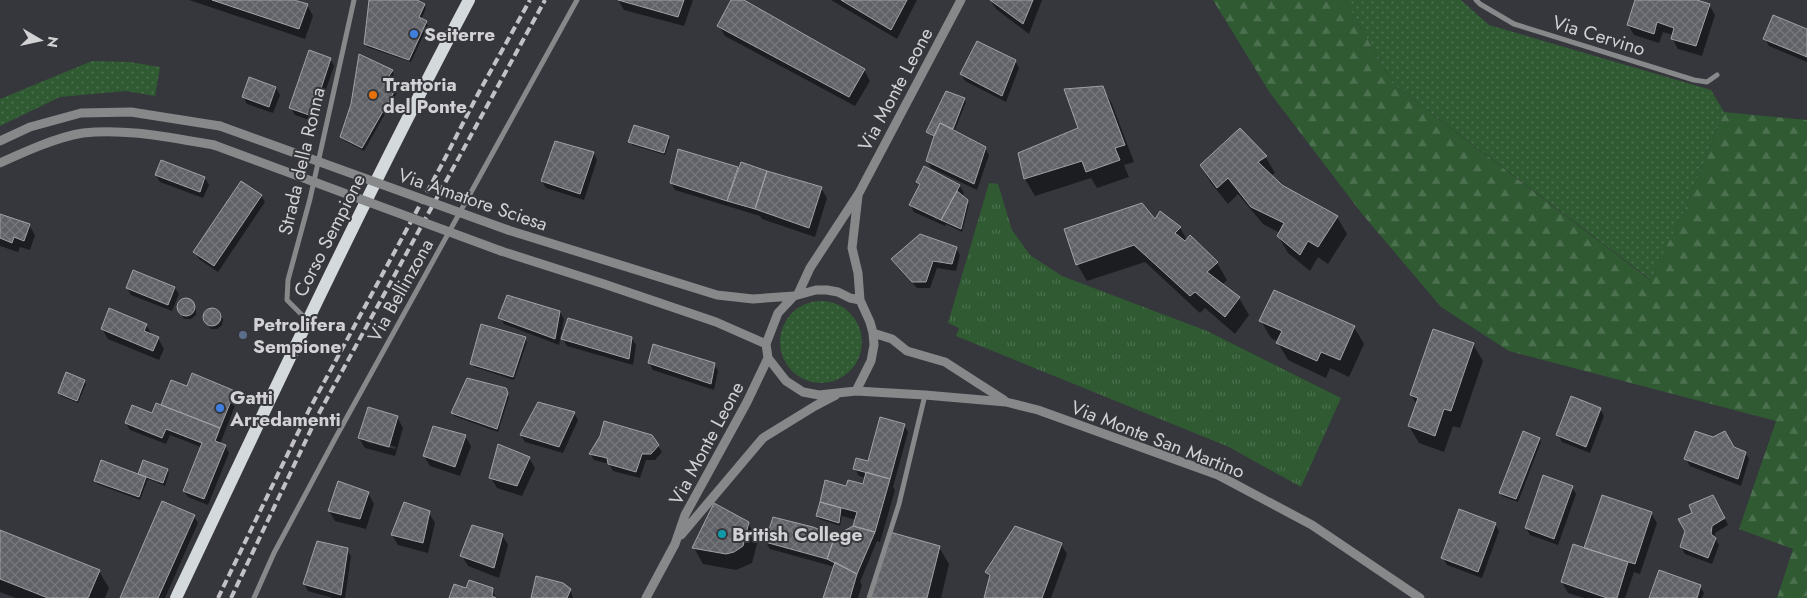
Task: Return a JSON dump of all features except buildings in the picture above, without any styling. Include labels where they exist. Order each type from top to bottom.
[{"type":"main road","name":"Corso Sempione","points":[[176,598],[308,321],[469,0]]},
{"type":"street","name":"Strada della Ronna","points":[[308,321],[287,300],[288,280],[310,199],[354,0]]},
{"type":"street","name":"Via Bellinzona","points":[[254,598],[274,553],[328,453],[577,0]]},
{"type":"street","name":"Via Monte Leone","points":[[796,295],[810,268],[858,193],[961,0]]},
{"type":"street","name":"Via Cervino","points":[[1476,0],[1514,24],[1694,80],[1707,82],[1717,75]]},
{"type":"street","name":"Via Amatore Sciesa","points":[[0,141],[30,128],[81,113],[131,112],[220,126],[508,230],[717,295],[753,299],[796,295]]},
{"type":"street","name":"Via Amatore Sciesa","points":[[0,163],[34,148],[82,134],[131,132],[214,145],[501,252],[716,322],[766,344]]},
{"type":"street","name":"Via Monte Leone","points":[[858,193],[852,248],[858,273],[860,300]]},
{"type":"street","points":[[816,290],[827,290],[860,300],[870,322],[874,346],[871,362],[856,391],[819,395],[803,392],[786,382],[768,358],[766,344],[778,313],[796,295],[816,290]]},
{"type":"street","name":"Via Monte San Martino","points":[[873,333],[892,339],[907,351],[945,362],[1006,402]]},
{"type":"street","name":"Via Monte Leone","points":[[646,598],[675,544],[686,515],[747,402],[768,358]]},
{"type":"street","name":"Via Monte San Martino","points":[[856,391],[1006,402],[1038,410],[1218,475],[1312,525],[1420,598]]},
{"type":"street","name":"Via Monte Leone","points":[[675,544],[763,438],[838,394]]},
{"type":"street","points":[[868,598],[899,504],[925,395]]},
{"type":"green space","points":[[1213,0],[1345,0],[1393,84],[1650,280],[1686,207],[1724,112],[1807,120],[1807,598],[1777,598],[1793,549],[1739,529],[1776,421],[1509,351],[1441,307],[1363,215],[1270,93]]},
{"type":"green space","points":[[1345,0],[1461,0],[1489,25],[1711,90],[1724,112],[1686,207],[1651,280],[1393,84]]},
{"type":"green space","points":[[92,61],[130,62],[160,67],[155,96],[126,91],[60,97],[0,126],[0,99]]},
{"type":"green space","points":[[989,183],[998,184],[1012,230],[1030,255],[1062,276],[1207,331],[1341,398],[1301,487],[1229,447],[956,336],[959,328],[948,323]]},
{"type":"green space","points":[[821,301],[837,305],[850,313],[858,326],[862,342],[858,358],[850,371],[837,379],[821,383],[805,379],[792,371],[784,358],[780,342],[784,326],[792,313],[805,305]]},
{"type":"railway","points":[[218,598],[309,410],[530,0]]},
{"type":"railway","points":[[231,598],[317,417],[545,0]]},
{"type":"place","name":"Seiterre","points":[[414,34]]},
{"type":"place","name":"Trattoria del Ponte","points":[[373,95]]},
{"type":"place","name":"Petrolifera Sempione","points":[[243,335]]},
{"type":"place","name":"Gatti Arredamenti","points":[[220,408]]},
{"type":"place","name":"British College","points":[[722,534]]}]
